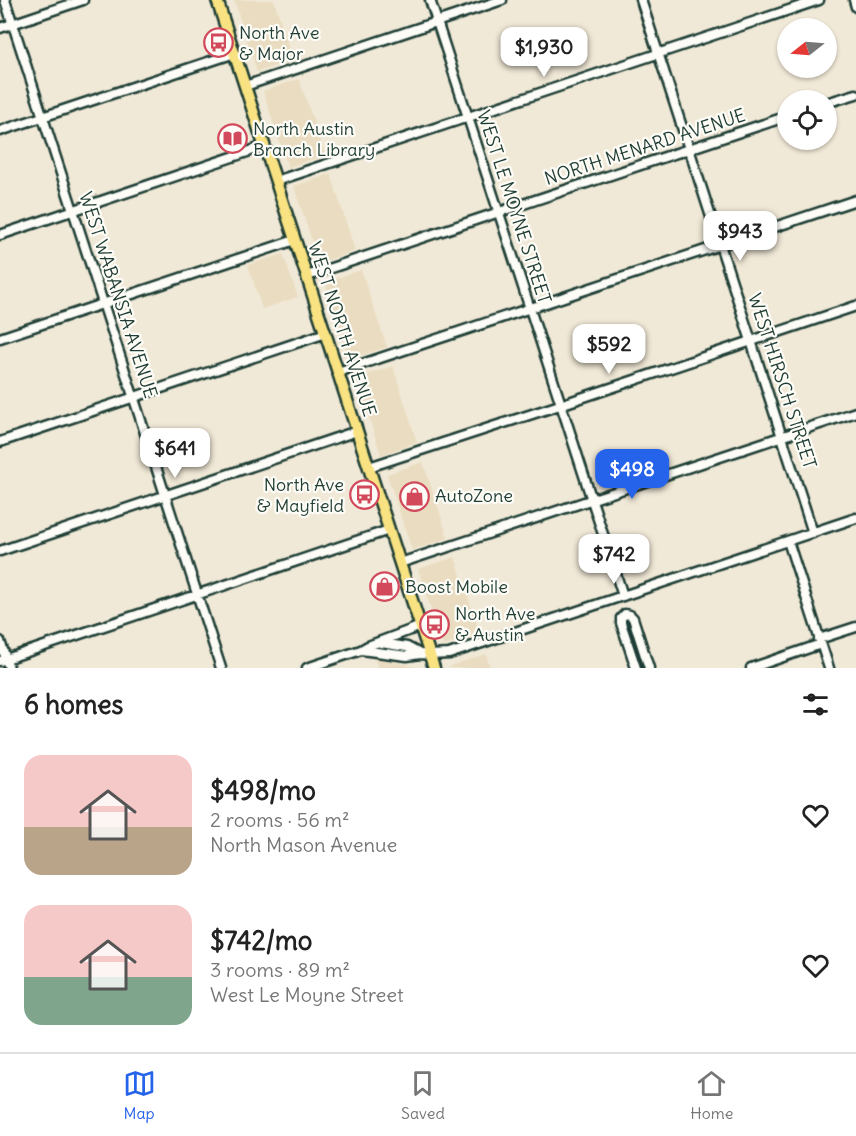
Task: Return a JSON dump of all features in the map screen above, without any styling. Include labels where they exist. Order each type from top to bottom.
[{"type":"main road","name":"WEST NORTH AVENUE","points":[[218,0],[421,626],[425,654],[434,668]]},
{"type":"street","name":"WEST WABANSIA AVENUE","points":[[5,0],[221,668]]},
{"type":"street","points":[[0,28],[83,0]]},
{"type":"street","name":"WEST LE MOYNE STREET","points":[[430,0],[623,596]]},
{"type":"street","points":[[245,86],[502,0]]},
{"type":"street","name":"WEST HIRSCH STREET","points":[[641,0],[813,533]]},
{"type":"street","points":[[276,181],[819,0]]},
{"type":"street","points":[[854,0],[856,7]]},
{"type":"street","points":[[0,131],[235,52]]},
{"type":"street","points":[[837,100],[856,94]]},
{"type":"street","name":"NORTH MENARD AVENUE","points":[[307,276],[777,120]]},
{"type":"street","points":[[0,235],[265,146]]},
{"type":"street","points":[[338,372],[856,200]]},
{"type":"street","points":[[0,338],[295,240]]},
{"type":"street","points":[[369,467],[856,306]]},
{"type":"street","points":[[0,442],[326,333]]},
{"type":"street","points":[[400,563],[856,412]]},
{"type":"street","points":[[0,551],[357,431]]},
{"type":"street","points":[[361,651],[407,656],[449,654],[856,518]]},
{"type":"street","points":[[0,641],[5,662],[197,594],[389,530]]},
{"type":"street","points":[[788,541],[829,668]]},
{"type":"street","points":[[636,668],[621,623],[621,618],[625,614],[633,618],[649,668]]},
{"type":"street","points":[[307,668],[361,651],[368,646],[421,626]]},
{"type":"street","points":[[750,668],[856,627]]},
{"type":"street","points":[[378,643],[407,647],[425,654]]},
{"type":"shaded area","points":[[234,0],[274,0],[293,60],[257,72]]},
{"type":"shaded area","points":[[299,79],[325,155],[288,167],[263,91]]},
{"type":"shaded area","points":[[331,174],[355,251],[319,263],[294,186]]},
{"type":"shaded area","points":[[283,254],[298,297],[262,309],[248,265]]},
{"type":"shaded area","points":[[361,270],[387,347],[350,359],[325,282]]},
{"type":"shaded area","points":[[393,366],[417,442],[381,455],[356,378]]},
{"type":"shaded area","points":[[423,462],[448,538],[412,550],[387,474]]},
{"type":"shaded area","points":[[455,557],[480,634],[443,646],[418,569]]},
{"type":"shaded area","points":[[486,654],[490,668],[450,668],[450,666]]},
{"type":"shaded area","points":[[374,657],[419,668],[378,668]]},
{"type":"green space","points":[[629,619],[646,668],[638,668],[623,620]]},
{"type":"place","name":"North Ave & Major","points":[[218,43]]},
{"type":"place","name":"North Austin Branch Library","points":[[232,139]]},
{"type":"place","name":"North Ave & Mayfield","points":[[365,495]]},
{"type":"place","name":"AutoZone","points":[[414,496]]},
{"type":"place","name":"Boost Mobile","points":[[384,587]]},
{"type":"place","name":"North Ave & Austin","points":[[434,624]]}]
